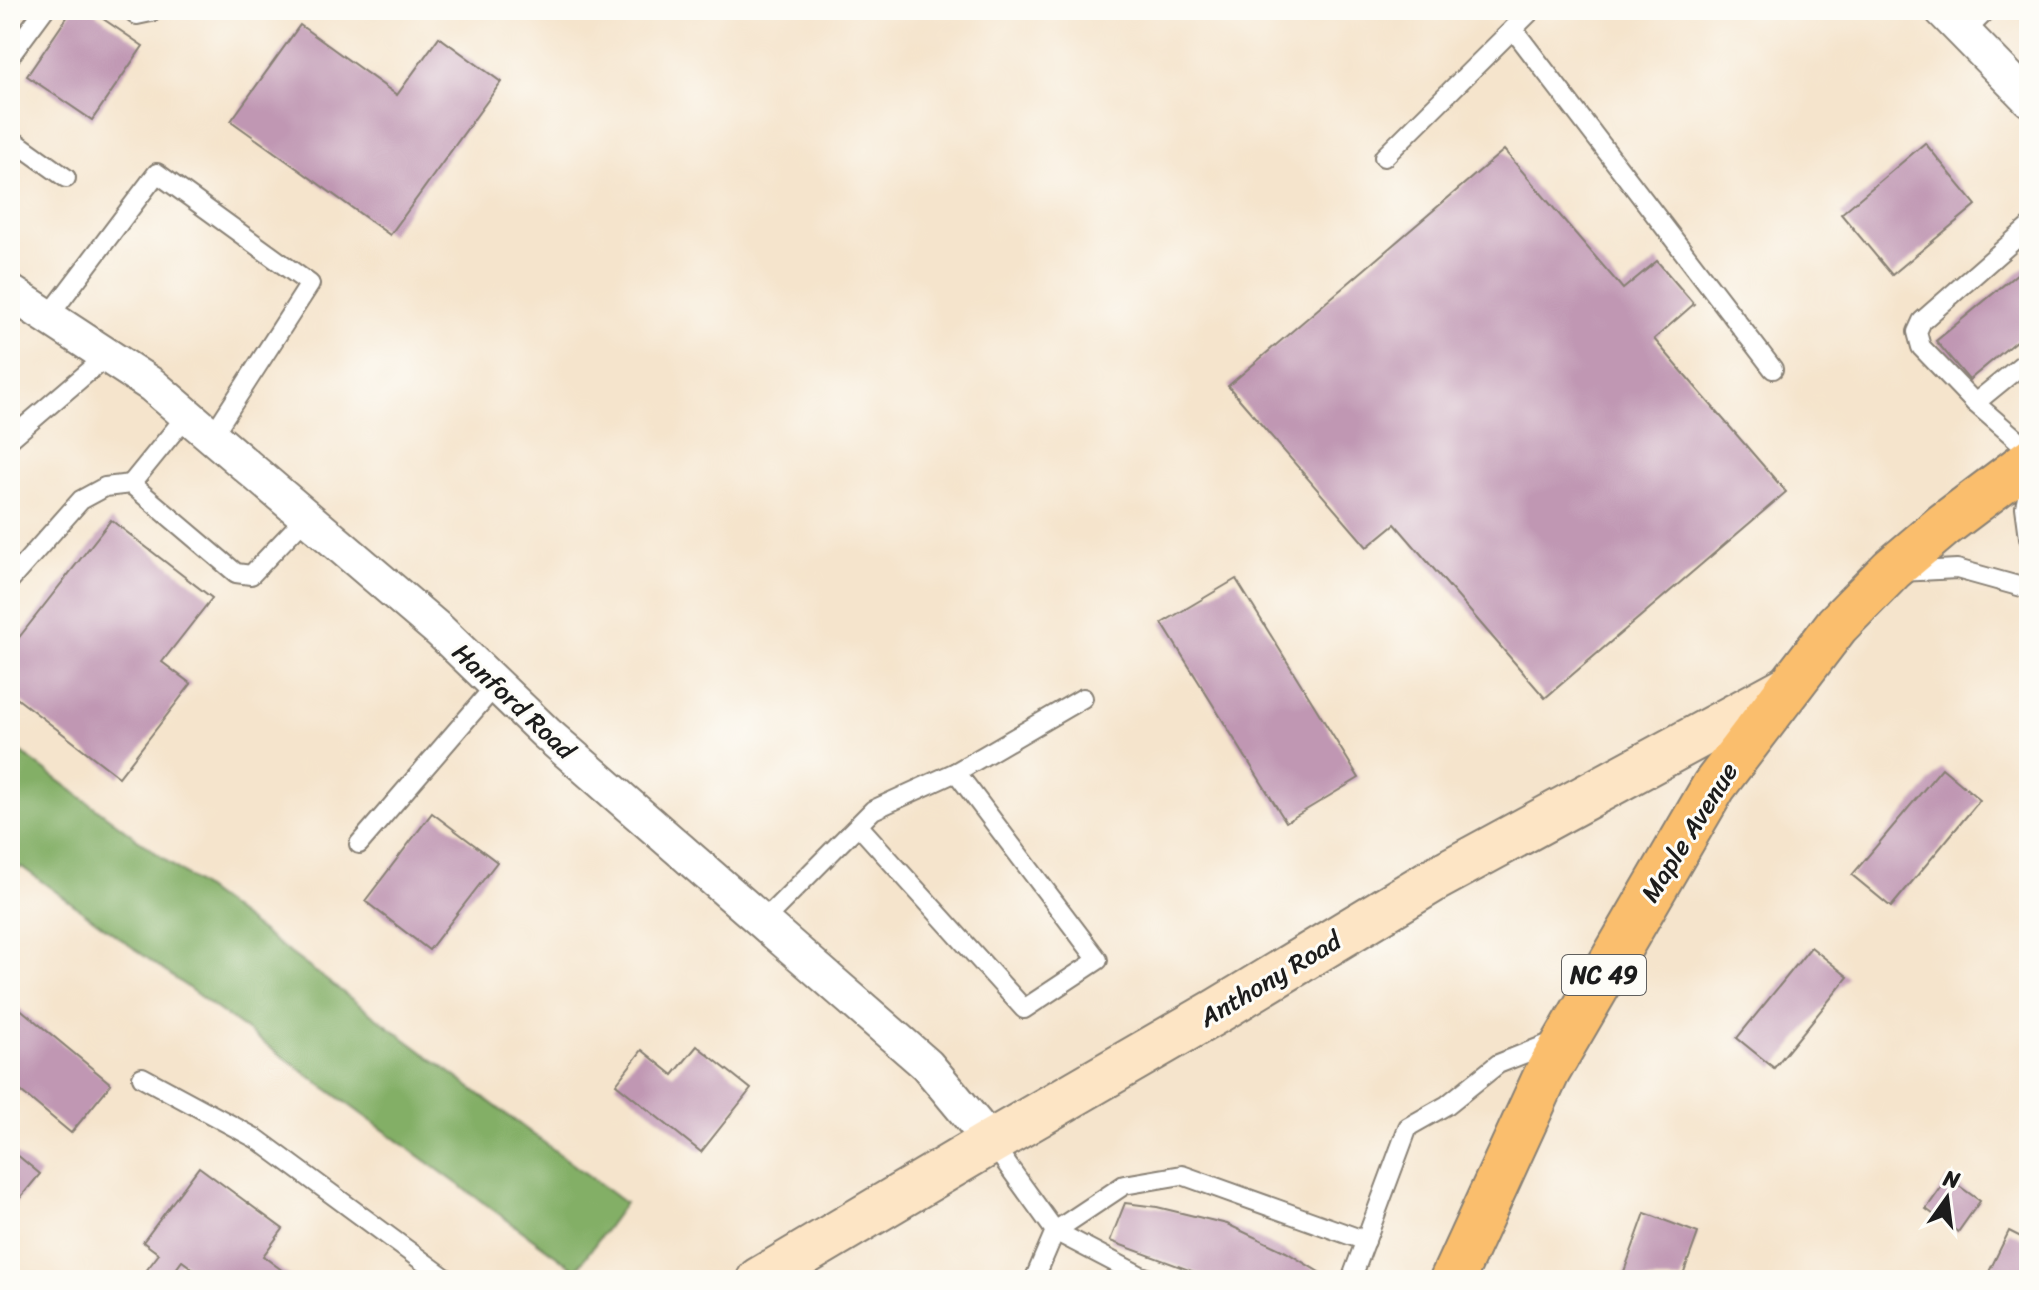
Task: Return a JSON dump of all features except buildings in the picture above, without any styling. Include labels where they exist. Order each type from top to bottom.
[{"type":"main road","name":"Maple Avenue","points":[[1452,1280],[1547,1073],[1714,786],[1837,625],[1889,572],[1944,525],[2029,461]]},
{"type":"street","points":[[1964,18],[2029,99]]},
{"type":"street","name":"Hanford Road","points":[[10,292],[152,385],[440,631],[546,733],[927,1065],[991,1142]]},
{"type":"street","name":"Anthony Road","points":[[759,1280],[1435,879],[1787,688]]},
{"type":"lane","points":[[10,56],[44,10]]},
{"type":"lane","points":[[131,10],[137,15],[153,10]]},
{"type":"lane","points":[[1384,157],[1532,10]]},
{"type":"lane","points":[[1513,29],[1773,369]]},
{"type":"lane","points":[[10,138],[66,178]]},
{"type":"lane","points":[[10,580],[81,500],[105,487],[131,484],[199,425],[310,284],[157,173],[49,316]]},
{"type":"lane","points":[[2029,227],[1922,321],[1917,332],[1921,347],[1975,403],[2029,450]]},
{"type":"lane","points":[[10,439],[108,355]]},
{"type":"lane","points":[[1975,403],[2029,359]]},
{"type":"lane","points":[[131,484],[236,573],[251,575],[306,517]]},
{"type":"lane","points":[[2029,489],[2025,507],[2029,537]]},
{"type":"lane","points":[[1889,572],[1957,569],[2029,589]]},
{"type":"lane","points":[[359,844],[496,685]]},
{"type":"lane","points":[[762,922],[873,810],[956,772],[1083,698]]},
{"type":"lane","points":[[858,825],[1024,1009],[1098,960],[956,772]]},
{"type":"lane","points":[[1351,1280],[1408,1127],[1447,1105],[1498,1064],[1568,1037]]},
{"type":"lane","points":[[142,1077],[257,1139],[448,1280]]},
{"type":"lane","points":[[991,1142],[1055,1231],[1153,1280]]},
{"type":"lane","points":[[1034,1280],[1055,1231],[1124,1185],[1182,1175],[1366,1241]]},
{"type":"green space","points":[[10,744],[625,1203],[576,1270],[22,867],[10,869]]}]
